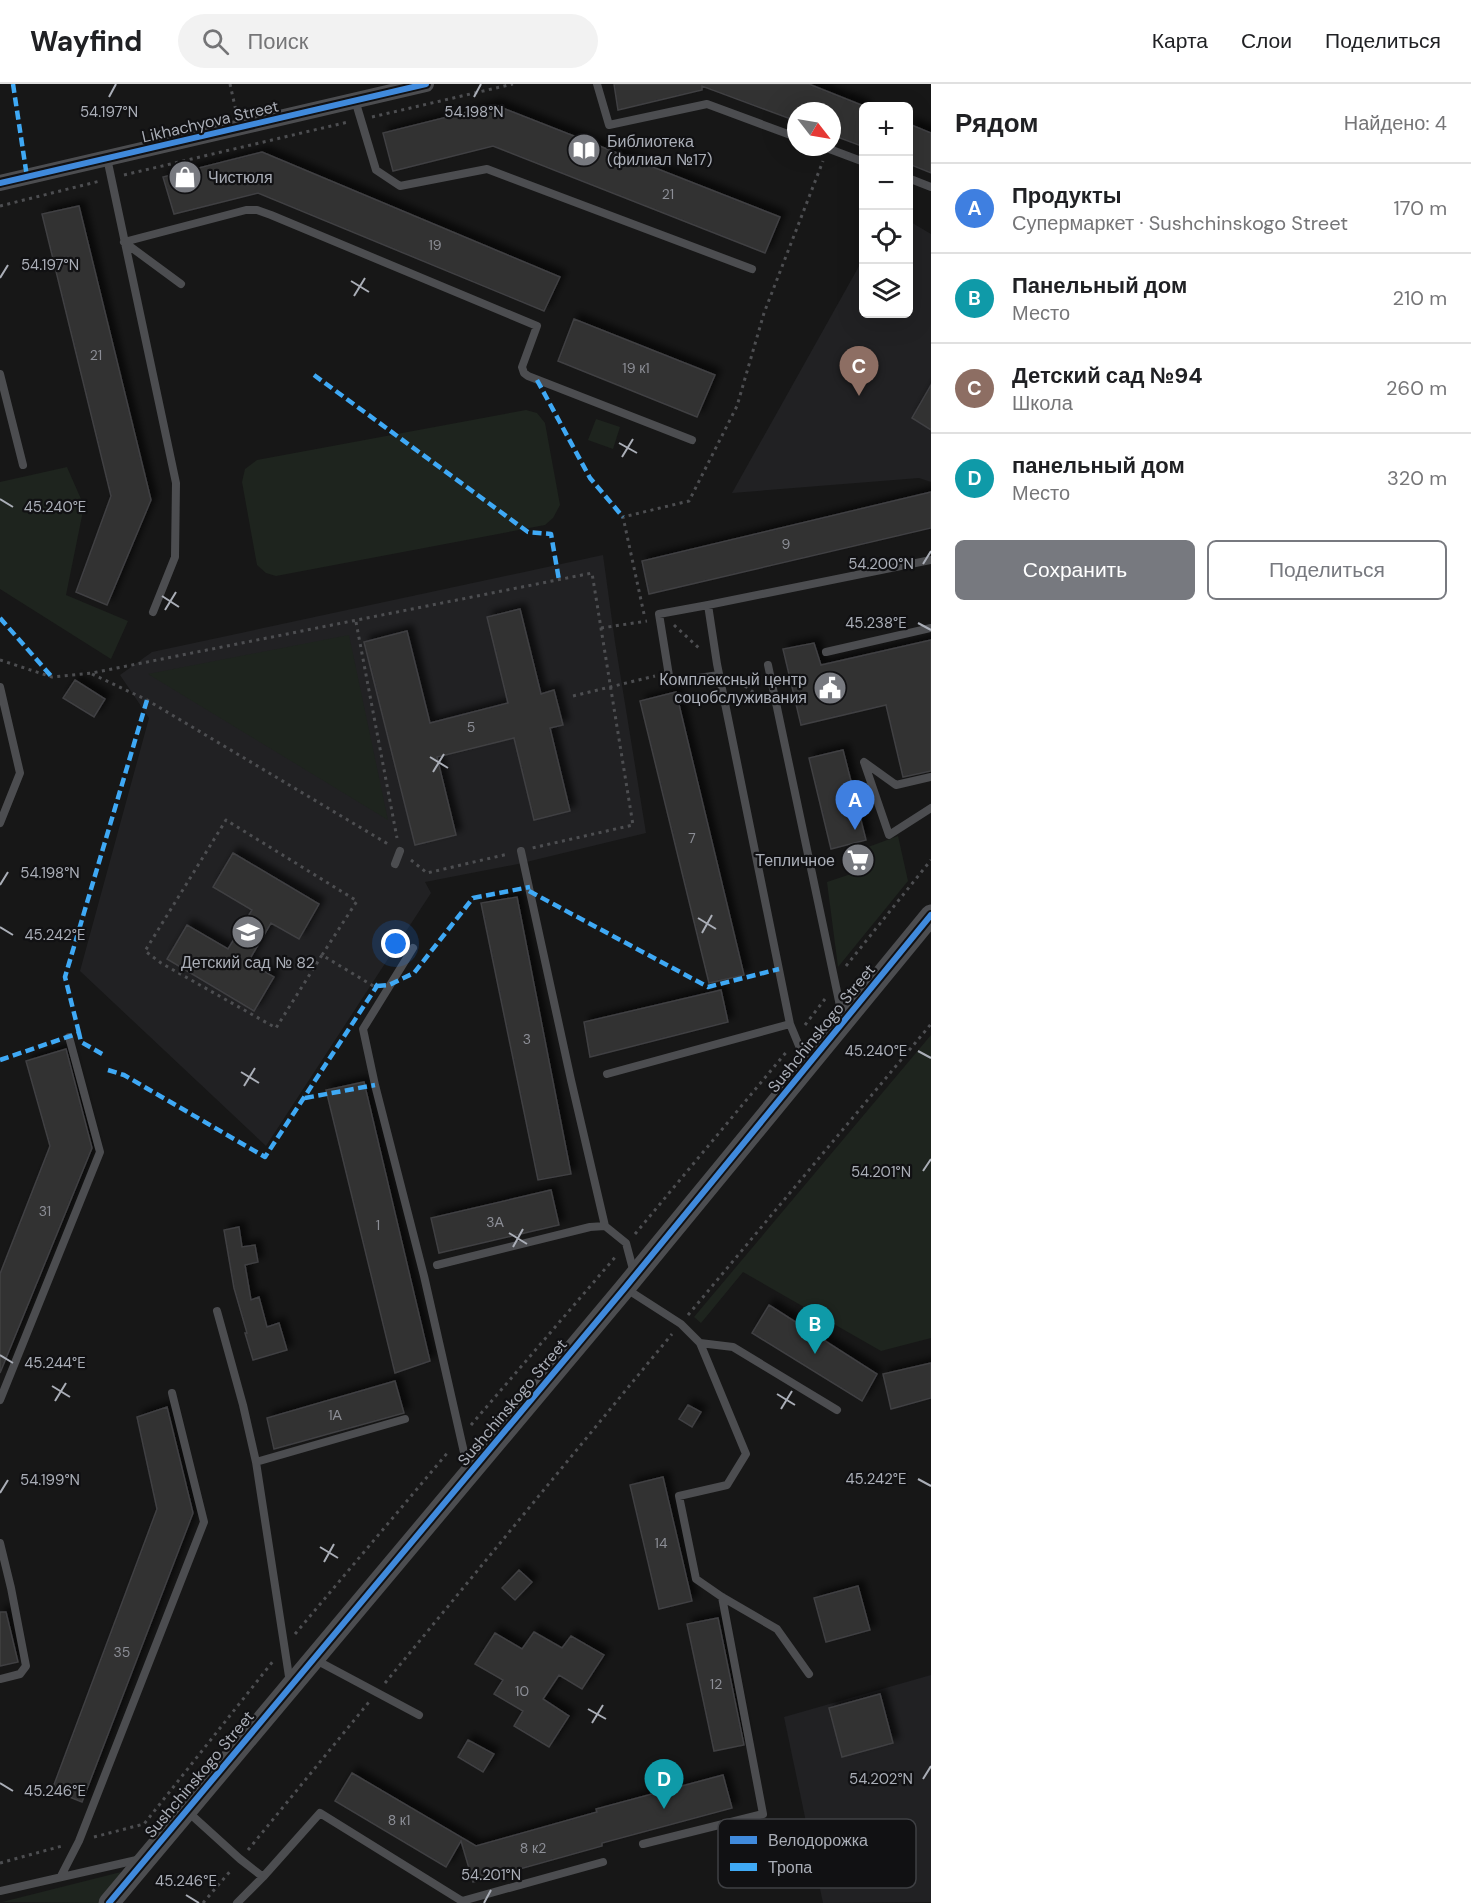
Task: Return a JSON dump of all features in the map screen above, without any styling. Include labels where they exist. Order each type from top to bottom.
[{"type":"street","name":"Likhachyova Street","points":[[0,183],[426,84]]},
{"type":"street","name":"Sushchinskogo Street","points":[[109,1903],[630,1282],[931,915]]},
{"type":"lane","points":[[597,84],[609,125],[707,104],[787,134]]},
{"type":"lane","points":[[355,100],[376,170],[400,186],[487,169],[752,269]]},
{"type":"lane","points":[[841,154],[859,160]]},
{"type":"lane","points":[[107,158],[176,483],[175,557],[153,612]]},
{"type":"lane","points":[[913,180],[931,187]]},
{"type":"lane","points":[[124,242],[246,210],[257,210],[537,326],[522,367],[528,376],[692,440]]},
{"type":"lane","points":[[124,242],[181,284]]},
{"type":"lane","points":[[0,374],[22,465]]},
{"type":"lane","points":[[719,675],[670,681],[659,614],[931,560]]},
{"type":"lane","points":[[708,605],[719,675],[790,1024],[808,1067]]},
{"type":"lane","points":[[826,652],[931,628]]},
{"type":"lane","points":[[768,665],[843,1022]]},
{"type":"lane","points":[[0,687],[20,772],[0,823]]},
{"type":"lane","points":[[931,777],[896,785],[864,762],[889,835],[931,808]]},
{"type":"lane","points":[[521,850],[568,1069],[605,1226],[626,1243],[630,1282],[681,1323],[700,1343],[746,1455],[727,1485],[679,1496],[696,1579],[777,1629],[809,1674]]},
{"type":"lane","points":[[395,864],[400,851]]},
{"type":"lane","points":[[413,948],[363,1029],[424,1276],[469,1474]]},
{"type":"lane","points":[[607,1074],[790,1024]]},
{"type":"lane","points":[[0,1400],[100,1152],[69,1037]]},
{"type":"lane","points":[[437,1265],[590,1227],[605,1226]]},
{"type":"lane","points":[[217,1311],[256,1462],[291,1686]]},
{"type":"lane","points":[[700,1343],[734,1347],[837,1410]]},
{"type":"lane","points":[[61,1876],[79,1841],[204,1522],[172,1393]]},
{"type":"lane","points":[[256,1462],[405,1419]]},
{"type":"lane","points":[[0,1543],[26,1665],[20,1674],[0,1679]]},
{"type":"lane","points":[[722,1597],[763,1815],[746,1819]]},
{"type":"lane","points":[[314,1659],[419,1715]]},
{"type":"lane","points":[[187,1810],[263,1877]]},
{"type":"lane","points":[[237,1903],[320,1813],[463,1902],[603,1862]]},
{"type":"lane","points":[[643,1844],[718,1826]]},
{"type":"lane","points":[[0,1891],[147,1858]]},
{"type":"path","points":[[230,84],[239,128]]},
{"type":"path","points":[[0,206],[513,84]]},
{"type":"path","points":[[646,621],[623,517],[689,501],[737,406],[764,313],[823,156]]},
{"type":"path","points":[[0,660],[52,677],[92,673],[592,573],[633,825],[427,873],[400,851],[147,700],[92,673]]},
{"type":"path","points":[[601,628],[660,619]]},
{"type":"path","points":[[356,622],[400,851]]},
{"type":"path","points":[[573,696],[669,672]]},
{"type":"path","points":[[226,820],[357,902],[322,955],[276,1028],[161,963],[145,951],[226,820]]},
{"type":"path","points":[[0,1863],[144,1824],[284,1647],[796,1040],[830,992],[841,972],[931,860]]},
{"type":"path","points":[[322,955],[384,993]]},
{"type":"path","points":[[203,1903],[681,1323],[931,1024]]},
{"type":"shaded area","points":[[913,223],[931,234],[931,482],[919,478],[732,493],[859,266],[859,318],[913,318]]},
{"type":"shaded area","points":[[526,410],[537,413],[545,423],[560,505],[553,518],[545,525],[276,576],[266,573],[257,565],[242,482],[245,469],[257,460]]},
{"type":"shaded area","points":[[596,419],[620,427],[613,449],[588,440]]},
{"type":"shaded area","points":[[67,467],[84,506],[66,595],[128,621],[111,659],[0,589],[0,482]]},
{"type":"shaded area","points":[[603,555],[646,833],[518,864],[425,882],[431,893],[266,1146],[80,971],[149,718],[120,675],[152,652]]},
{"type":"shaded area","points":[[349,635],[388,820],[148,674]]},
{"type":"shaded area","points":[[898,836],[908,881],[838,967],[827,882],[872,867],[868,847]]},
{"type":"shaded area","points":[[931,1035],[931,1338],[881,1351],[743,1272],[701,1323],[694,1317]]},
{"type":"shaded area","points":[[931,1675],[931,1902],[823,1903],[820,1888],[916,1888],[916,1819],[805,1819],[784,1717]]},
{"type":"shaded area","points":[[129,1870],[101,1903],[2,1902]]},
{"type":"building","points":[[614,84],[809,84],[859,104],[859,145],[841,138],[841,102],[787,102],[787,118],[702,86],[702,90],[618,110]]},
{"type":"building","points":[[495,105],[780,217],[765,253],[493,146],[393,171],[383,133]]},
{"type":"building","points":[[913,126],[931,133],[931,173],[913,166]]},
{"type":"building","points":[[262,152],[560,277],[544,311],[258,193],[174,214],[163,177]]},
{"type":"building","points":[[79,206],[151,500],[107,605],[76,592],[111,496],[42,214]]},
{"type":"building","points":[[574,319],[715,375],[697,417],[558,361]]},
{"type":"building","points":[[931,385],[931,430],[912,418]]},
{"type":"building","points":[[931,492],[931,528],[649,594],[642,561]]},
{"type":"building","points":[[520,609],[541,694],[554,690],[563,725],[550,728],[570,811],[534,820],[514,738],[437,757],[456,835],[415,845],[364,642],[407,631],[430,723],[508,703],[487,617]]},
{"type":"building","points":[[931,640],[931,771],[903,777],[886,705],[801,725],[783,649],[814,643],[821,665]]},
{"type":"building","points":[[75,680],[105,699],[94,717],[63,698]]},
{"type":"building","points":[[676,692],[744,975],[709,983],[640,701]]},
{"type":"building","points":[[843,750],[866,840],[831,849],[809,758]]},
{"type":"building","points":[[233,853],[319,904],[299,939],[271,923],[248,962],[274,977],[254,1011],[167,959],[187,925],[228,949],[252,910],[213,887]]},
{"type":"building","points":[[517,897],[571,1174],[538,1180],[481,903]]},
{"type":"building","points":[[721,990],[728,1022],[590,1057],[584,1022]]},
{"type":"building","points":[[66,1049],[92,1148],[0,1373],[0,1274],[50,1146],[26,1061]]},
{"type":"building","points":[[364,1082],[430,1361],[395,1373],[326,1090]]},
{"type":"building","points":[[551,1190],[559,1225],[439,1253],[431,1218]]},
{"type":"building","points":[[239,1227],[242,1247],[255,1245],[258,1262],[245,1265],[251,1300],[259,1297],[267,1327],[279,1323],[287,1350],[253,1360],[234,1288],[224,1230]]},
{"type":"building","points":[[769,1305],[877,1374],[862,1401],[752,1333]]},
{"type":"building","points":[[931,1363],[931,1398],[891,1409],[883,1374]]},
{"type":"building","points":[[395,1381],[404,1413],[274,1449],[267,1418]]},
{"type":"building","points":[[688,1405],[701,1412],[692,1427],[679,1419]]},
{"type":"building","points":[[167,1407],[193,1513],[82,1802],[52,1790],[157,1509],[137,1417]]},
{"type":"building","points":[[663,1477],[692,1601],[659,1609],[630,1485]]},
{"type":"building","points":[[519,1570],[532,1582],[515,1600],[502,1588]]},
{"type":"building","points":[[858,1586],[870,1630],[826,1642],[814,1598]]},
{"type":"building","points":[[0,1612],[6,1612],[18,1662],[0,1666]]},
{"type":"building","points":[[718,1618],[744,1745],[714,1751],[687,1624]]},
{"type":"building","points":[[534,1632],[562,1648],[571,1636],[604,1655],[582,1689],[559,1675],[543,1699],[569,1716],[549,1747],[514,1726],[523,1711],[494,1694],[503,1680],[475,1664],[495,1633],[522,1649]]},
{"type":"building","points":[[880,1694],[893,1743],[842,1757],[829,1708]]},
{"type":"building","points":[[468,1740],[494,1754],[483,1772],[458,1757]]},
{"type":"building","points":[[352,1773],[476,1846],[597,1812],[596,1809],[723,1775],[732,1808],[602,1843],[602,1846],[473,1882],[461,1841],[446,1867],[335,1801]]},
{"type":"marked path","points":[[13,84],[27,177]]},
{"type":"marked path","points":[[314,375],[528,532],[551,534],[559,580]]},
{"type":"marked path","points":[[537,380],[590,478],[623,517]]},
{"type":"marked path","points":[[0,618],[52,677]]},
{"type":"marked path","points":[[79,1033],[65,977],[147,700]]},
{"type":"marked path","points":[[377,986],[389,985],[414,973],[473,898],[530,887]]},
{"type":"marked path","points":[[529,891],[708,987],[779,969]]},
{"type":"marked path","points":[[108,1070],[124,1075],[265,1157],[377,986],[373,983]]},
{"type":"marked path","points":[[0,1060],[79,1033],[81,1042],[104,1055]]},
{"type":"marked path","points":[[305,1098],[375,1085]]},
{"type":"cycle path","points":[[0,183],[426,84]]},
{"type":"cycle path","points":[[109,1903],[624,1289],[931,915]]},
{"type":"place","name":"Библиотека (филиал №17)","points":[[584,150]]},
{"type":"place","name":"Чистюля","points":[[185,177]]},
{"type":"place","name":"Детский сад №94","points":[[859,396]]},
{"type":"place","name":"Комплексный центр соцобслуживания","points":[[830,688]]},
{"type":"place","name":"Продукты","points":[[855,830]]},
{"type":"place","name":"Тепличное","points":[[858,860]]},
{"type":"place","name":"Детский сад № 82","points":[[248,932]]},
{"type":"place","name":"Панельный дом","points":[[815,1354]]},
{"type":"place","name":"панельный дом","points":[[664,1809]]}]
